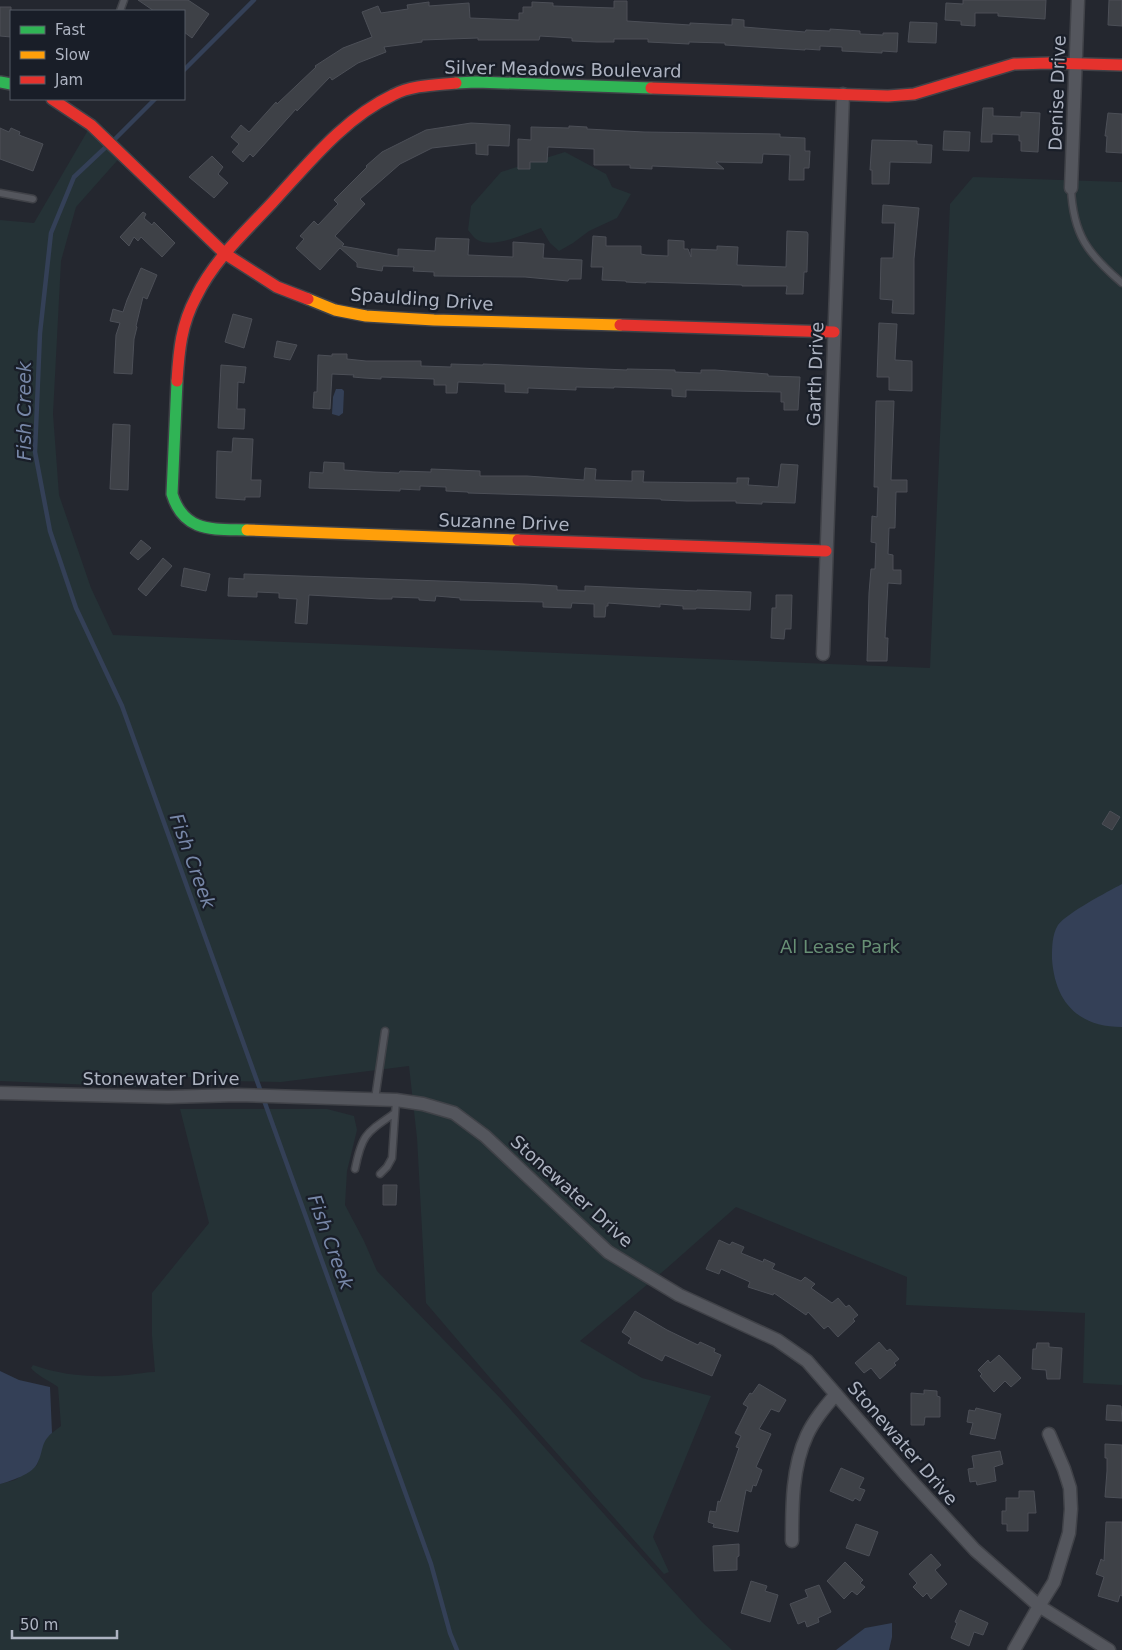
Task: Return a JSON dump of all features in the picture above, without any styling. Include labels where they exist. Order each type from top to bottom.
[{"type":"street","name":"Denise Drive","points":[[1071,188],[1078,0]]},
{"type":"street","name":"Silver Meadows Boulevard","points":[[184,518],[174,502],[172,494],[179,346],[185,322],[196,296],[214,265],[224,253],[312,160],[359,115],[394,94],[438,84],[476,82],[888,96],[914,94],[1014,64],[1122,65]]},
{"type":"street","name":"Garth Drive","points":[[823,654],[843,94]]},
{"type":"street","name":"Spaulding Drive","points":[[54,100],[67,105],[92,125],[224,253],[277,287],[335,310],[366,316],[434,320],[834,332]]},
{"type":"street","name":"Suzanne Drive","points":[[184,518],[197,526],[225,529],[826,550]]},
{"type":"street","name":"Stonewater Drive","points":[[0,1093],[168,1097],[237,1095],[375,1099],[423,1104],[454,1113],[485,1136],[608,1252],[679,1295],[777,1340],[807,1361],[907,1476],[975,1550],[1039,1606],[1109,1650]]},
{"type":"street","points":[[792,1541],[792,1510],[797,1468],[802,1446],[807,1433],[817,1417],[836,1394]]},
{"type":"street","points":[[1014,1650],[1054,1582],[1069,1534],[1070,1488],[1049,1434]]},
{"type":"lane","points":[[1071,188],[1073,214],[1083,241],[1101,265],[1122,283]]},
{"type":"lane","points":[[0,193],[33,199]]},
{"type":"lane","points":[[375,1099],[386,1030]]},
{"type":"lane","points":[[380,1174],[392,1158],[396,1100]]},
{"type":"lane","points":[[355,1169],[359,1147],[364,1137],[395,1113]]},
{"type":"green space","name":"Al Lease Park","points":[[91,125],[123,154],[76,207],[61,261],[53,414],[59,495],[91,588],[113,635],[930,668],[950,204],[973,177],[1122,182],[1122,1385],[1083,1383],[1085,1313],[906,1305],[907,1277],[736,1207],[580,1341],[642,1378],[711,1396],[653,1537],[669,1572],[664,1574],[426,1303],[417,1138],[409,1066],[281,1082],[230,1081],[179,1076],[172,1084],[140,1087],[0,1081],[0,220],[34,223]]},
{"type":"green space","points":[[565,152],[606,174],[612,187],[631,194],[617,218],[589,231],[559,251],[550,243],[541,228],[499,242],[483,242],[474,237],[468,230],[471,206],[501,172]]},
{"type":"green space","points":[[180,1109],[327,1109],[354,1116],[357,1130],[347,1171],[345,1205],[377,1271],[501,1399],[665,1582],[702,1622],[732,1650],[0,1650],[0,1484],[15,1480],[37,1465],[44,1439],[61,1426],[58,1387],[31,1368],[33,1365],[56,1372],[92,1376],[116,1376],[155,1372],[152,1336],[152,1293],[209,1223]]},
{"type":"water","points":[[336,389],[344,391],[343,413],[339,416],[332,414],[333,397]]},
{"type":"water","points":[[1122,884],[1122,1027],[1106,1026],[1093,1022],[1081,1017],[1072,1009],[1058,988],[1054,974],[1052,946],[1056,929],[1063,920],[1078,909]]},
{"type":"water","points":[[0,1371],[19,1380],[50,1387],[52,1433],[44,1444],[37,1464],[31,1471],[21,1477],[0,1484]]},
{"type":"water","points":[[892,1623],[892,1637],[889,1650],[836,1650],[865,1628]]},
{"type":"building","points":[[138,0],[188,0],[209,14],[192,38],[185,33],[185,10],[153,10]]},
{"type":"building","points":[[963,0],[1046,0],[1045,19],[998,16],[998,13],[975,13],[975,26],[961,25],[961,21],[945,20],[946,3],[963,4]]},
{"type":"building","points":[[1109,0],[1122,0],[1122,26],[1108,25]]},
{"type":"building","points":[[614,1],[627,1],[627,21],[690,25],[690,23],[732,25],[732,19],[744,20],[744,27],[805,32],[806,30],[830,31],[830,29],[860,31],[860,34],[883,35],[883,33],[898,33],[897,52],[842,51],[842,47],[820,46],[820,50],[805,50],[725,45],[725,43],[648,42],[648,39],[614,39],[614,42],[572,41],[572,38],[540,36],[539,40],[478,40],[478,38],[422,40],[422,42],[384,47],[386,52],[358,63],[332,80],[330,77],[297,111],[296,109],[253,157],[250,154],[243,162],[232,152],[239,144],[231,137],[241,125],[249,132],[276,102],[277,104],[315,66],[343,48],[372,37],[362,12],[378,6],[381,13],[408,9],[407,5],[429,2],[429,6],[469,3],[470,18],[519,20],[519,13],[523,13],[523,7],[532,7],[532,2],[553,3],[553,6],[614,8]]},
{"type":"building","points":[[0,7],[11,7],[10,37],[0,36]]},
{"type":"building","points":[[910,22],[937,23],[936,43],[908,42]]},
{"type":"building","points":[[983,108],[993,108],[993,116],[1021,117],[1021,112],[1040,113],[1038,152],[1021,151],[1019,135],[992,134],[992,142],[981,142]]},
{"type":"building","points":[[1108,113],[1122,114],[1122,153],[1106,152],[1107,136],[1105,136]]},
{"type":"building","points":[[471,123],[510,125],[509,146],[488,145],[488,155],[476,154],[476,143],[432,148],[400,164],[360,199],[365,204],[335,236],[344,244],[342,246],[398,256],[398,249],[435,251],[436,238],[469,239],[468,255],[513,257],[513,242],[544,244],[543,258],[582,260],[581,279],[569,279],[568,281],[525,277],[434,276],[434,272],[413,271],[414,267],[383,266],[382,271],[357,267],[357,263],[340,248],[320,270],[296,248],[304,239],[300,236],[314,221],[318,225],[338,204],[334,200],[382,152],[426,130]]},
{"type":"building","points":[[569,126],[587,127],[587,129],[644,132],[780,134],[780,137],[805,138],[805,151],[810,151],[809,168],[804,168],[804,180],[789,180],[790,155],[763,154],[762,163],[716,162],[724,169],[652,166],[652,169],[630,168],[630,165],[594,165],[594,149],[548,147],[547,162],[530,162],[530,169],[518,169],[518,139],[531,140],[531,127],[569,128]]},
{"type":"building","points":[[0,128],[9,132],[11,128],[20,132],[19,135],[43,144],[33,171],[0,159]]},
{"type":"building","points":[[944,131],[970,132],[969,151],[943,150]]},
{"type":"building","points":[[872,140],[917,141],[917,144],[932,145],[931,163],[890,162],[889,184],[872,184],[872,170],[870,170]]},
{"type":"building","points":[[212,156],[223,167],[218,174],[228,183],[214,198],[189,177]]},
{"type":"building","points":[[883,205],[919,208],[914,259],[914,314],[892,313],[893,300],[880,299],[881,258],[893,258],[895,223],[882,223]]},
{"type":"building","points":[[143,212],[146,214],[144,218],[152,225],[154,222],[175,243],[162,257],[141,237],[138,241],[134,237],[129,246],[120,237]]},
{"type":"building","points":[[787,231],[807,232],[808,234],[807,272],[804,272],[803,294],[786,294],[787,286],[646,283],[602,280],[603,267],[591,267],[593,236],[606,237],[606,246],[641,246],[641,254],[646,255],[668,256],[668,240],[684,241],[684,249],[688,249],[691,257],[691,249],[717,250],[717,246],[738,247],[737,265],[786,267]]},
{"type":"building","points":[[141,268],[157,275],[147,299],[143,297],[134,339],[132,374],[114,373],[116,335],[120,323],[110,321],[113,309],[123,312]]},
{"type":"building","points":[[233,314],[252,319],[244,348],[225,342]]},
{"type":"building","points":[[879,323],[897,324],[895,360],[912,361],[912,391],[889,390],[889,377],[877,377]]},
{"type":"building","points":[[277,341],[297,345],[290,360],[274,357]]},
{"type":"building","points":[[332,354],[347,354],[347,359],[366,361],[421,361],[421,366],[451,367],[451,364],[483,364],[675,370],[675,372],[701,373],[701,370],[715,370],[768,374],[768,376],[800,377],[798,410],[784,410],[784,402],[781,402],[781,392],[686,390],[686,397],[672,396],[672,389],[576,387],[576,390],[528,388],[528,393],[505,392],[505,384],[458,382],[457,393],[446,393],[446,385],[434,385],[434,379],[381,377],[381,379],[332,374],[330,409],[313,408],[314,392],[317,392],[318,355],[332,356]]},
{"type":"building","points":[[221,365],[246,367],[244,383],[238,382],[237,409],[245,409],[244,429],[218,428]]},
{"type":"building","points":[[876,401],[894,401],[891,480],[907,480],[907,492],[896,492],[895,528],[889,528],[888,554],[893,555],[893,570],[901,570],[901,584],[888,583],[885,638],[888,638],[887,661],[867,661],[869,593],[871,569],[875,569],[876,543],[871,542],[872,516],[877,517],[878,487],[874,487]]},
{"type":"building","points":[[113,424],[130,425],[128,490],[110,489]]},
{"type":"building","points":[[233,438],[253,439],[251,480],[261,480],[260,497],[245,497],[245,500],[216,498],[217,451],[232,452]]},
{"type":"building","points":[[324,462],[344,463],[344,470],[399,473],[400,471],[431,472],[431,469],[480,471],[480,476],[527,476],[584,480],[585,468],[596,469],[595,480],[632,481],[632,471],[644,471],[643,482],[737,483],[737,478],[749,478],[748,485],[778,487],[781,464],[798,465],[795,503],[762,502],[762,504],[736,503],[736,501],[468,493],[446,491],[446,487],[420,486],[420,490],[400,489],[400,491],[309,488],[310,472],[323,473]]},
{"type":"building","points":[[141,540],[151,548],[138,560],[130,553]]},
{"type":"building","points":[[163,558],[172,566],[146,596],[138,589]]},
{"type":"building","points":[[184,568],[210,574],[206,591],[181,586]]},
{"type":"building","points":[[244,574],[525,584],[557,586],[557,590],[585,591],[585,586],[751,592],[750,610],[683,609],[683,606],[660,604],[660,607],[608,603],[605,617],[594,617],[594,604],[572,603],[571,608],[543,607],[543,602],[460,600],[460,598],[436,596],[435,601],[419,600],[419,598],[392,597],[392,599],[380,599],[309,595],[307,624],[295,623],[297,599],[279,598],[279,593],[257,592],[257,597],[228,596],[229,578],[244,579]]},
{"type":"building","points":[[776,595],[792,595],[791,629],[785,629],[784,639],[771,638],[772,608],[776,608]]},
{"type":"building","points":[[1110,811],[1120,817],[1112,830],[1102,824]]},
{"type":"building","points":[[383,1185],[397,1185],[396,1205],[383,1205]]},
{"type":"building","points":[[719,1240],[730,1245],[732,1242],[744,1247],[741,1253],[763,1262],[764,1259],[775,1264],[772,1269],[801,1281],[805,1277],[815,1284],[811,1288],[832,1303],[838,1298],[846,1307],[849,1305],[858,1315],[853,1319],[855,1321],[838,1337],[828,1326],[824,1329],[808,1312],[806,1315],[774,1293],[773,1295],[748,1287],[750,1282],[721,1269],[719,1274],[706,1269]]},
{"type":"building","points":[[635,1311],[667,1330],[698,1345],[700,1342],[715,1349],[714,1352],[721,1355],[712,1376],[665,1355],[662,1361],[628,1343],[631,1338],[622,1332]]},
{"type":"building","points":[[879,1342],[887,1351],[890,1349],[899,1359],[894,1363],[896,1365],[880,1379],[871,1368],[864,1373],[855,1363]]},
{"type":"building","points":[[1037,1343],[1049,1343],[1049,1347],[1062,1348],[1060,1379],[1047,1379],[1046,1370],[1032,1369],[1033,1349],[1036,1349]]},
{"type":"building","points":[[999,1355],[1021,1378],[1011,1387],[1005,1381],[994,1392],[980,1376],[982,1374],[978,1370],[988,1360],[990,1363]]},
{"type":"building","points":[[759,1384],[786,1400],[779,1412],[771,1409],[759,1429],[771,1434],[756,1467],[762,1470],[756,1486],[753,1485],[751,1492],[746,1490],[738,1532],[713,1527],[714,1524],[708,1522],[710,1511],[716,1512],[718,1501],[720,1502],[739,1448],[736,1447],[741,1436],[735,1433],[748,1407],[743,1404]]},
{"type":"building","points":[[924,1390],[937,1391],[937,1396],[940,1397],[940,1417],[925,1417],[924,1425],[911,1425],[911,1393],[924,1394]]},
{"type":"building","points":[[1107,1405],[1121,1406],[1122,1421],[1106,1420]]},
{"type":"building","points":[[976,1408],[1001,1414],[995,1439],[970,1434],[973,1423],[967,1422],[969,1410],[975,1411]]},
{"type":"building","points":[[1105,1444],[1122,1445],[1122,1498],[1105,1497],[1107,1458],[1105,1458]]},
{"type":"building","points":[[1000,1451],[1003,1464],[994,1467],[996,1481],[977,1485],[976,1481],[970,1482],[968,1469],[974,1468],[972,1456]]},
{"type":"building","points":[[841,1468],[864,1478],[859,1488],[865,1490],[860,1501],[855,1498],[853,1501],[830,1491]]},
{"type":"building","points":[[1019,1491],[1034,1491],[1036,1513],[1028,1513],[1028,1531],[1007,1531],[1007,1524],[1002,1524],[1002,1511],[1006,1511],[1006,1498],[1019,1498]]},
{"type":"building","points":[[1106,1522],[1122,1522],[1122,1596],[1120,1595],[1118,1602],[1098,1596],[1104,1577],[1096,1574],[1101,1559],[1104,1561]]},
{"type":"building","points":[[856,1524],[878,1532],[869,1556],[846,1548]]},
{"type":"building","points":[[739,1544],[737,1570],[714,1571],[713,1546]]},
{"type":"building","points":[[931,1554],[941,1565],[935,1570],[947,1584],[931,1599],[927,1593],[923,1597],[913,1587],[917,1583],[909,1574]]},
{"type":"building","points":[[845,1562],[863,1580],[860,1583],[865,1587],[857,1595],[852,1591],[844,1599],[827,1581]]},
{"type":"building","points":[[751,1581],[767,1586],[765,1591],[778,1595],[770,1622],[741,1613]]},
{"type":"building","points":[[819,1585],[831,1612],[818,1618],[819,1622],[807,1627],[805,1621],[798,1624],[790,1604],[808,1597],[805,1590]]},
{"type":"building","points":[[960,1610],[988,1623],[983,1635],[974,1632],[969,1646],[951,1638]]},
{"type":"waterway","name":"Fish Creek","points":[[185,69],[254,0]]},
{"type":"waterway","name":"Fish Creek","points":[[114,140],[154,100]]},
{"type":"waterway","name":"Fish Creek","points":[[108,145],[74,177],[51,233],[40,333],[35,452],[50,531],[76,608],[122,706],[431,1564],[450,1633],[457,1650]]},
{"type":"traffic: fast","points":[[0,82],[10,84]]},
{"type":"traffic: fast","points":[[456,83],[476,82],[651,88]]},
{"type":"traffic: fast","points":[[177,381],[172,494],[177,507],[184,516],[201,526],[247,530]]},
{"type":"traffic: slow","points":[[308,299],[335,310],[366,316],[434,320],[620,325]]},
{"type":"traffic: slow","points":[[247,530],[518,540]]},
{"type":"traffic: jam","points":[[651,88],[888,96],[914,94],[1014,64],[1122,65]]},
{"type":"traffic: jam","points":[[177,381],[184,328],[191,307],[203,284],[230,247],[313,158],[358,116],[393,95],[416,87],[456,83]]},
{"type":"traffic: jam","points":[[54,100],[91,125],[224,253],[277,287],[308,299]]},
{"type":"traffic: jam","points":[[620,325],[834,332]]},
{"type":"traffic: jam","points":[[518,540],[826,551]]}]
